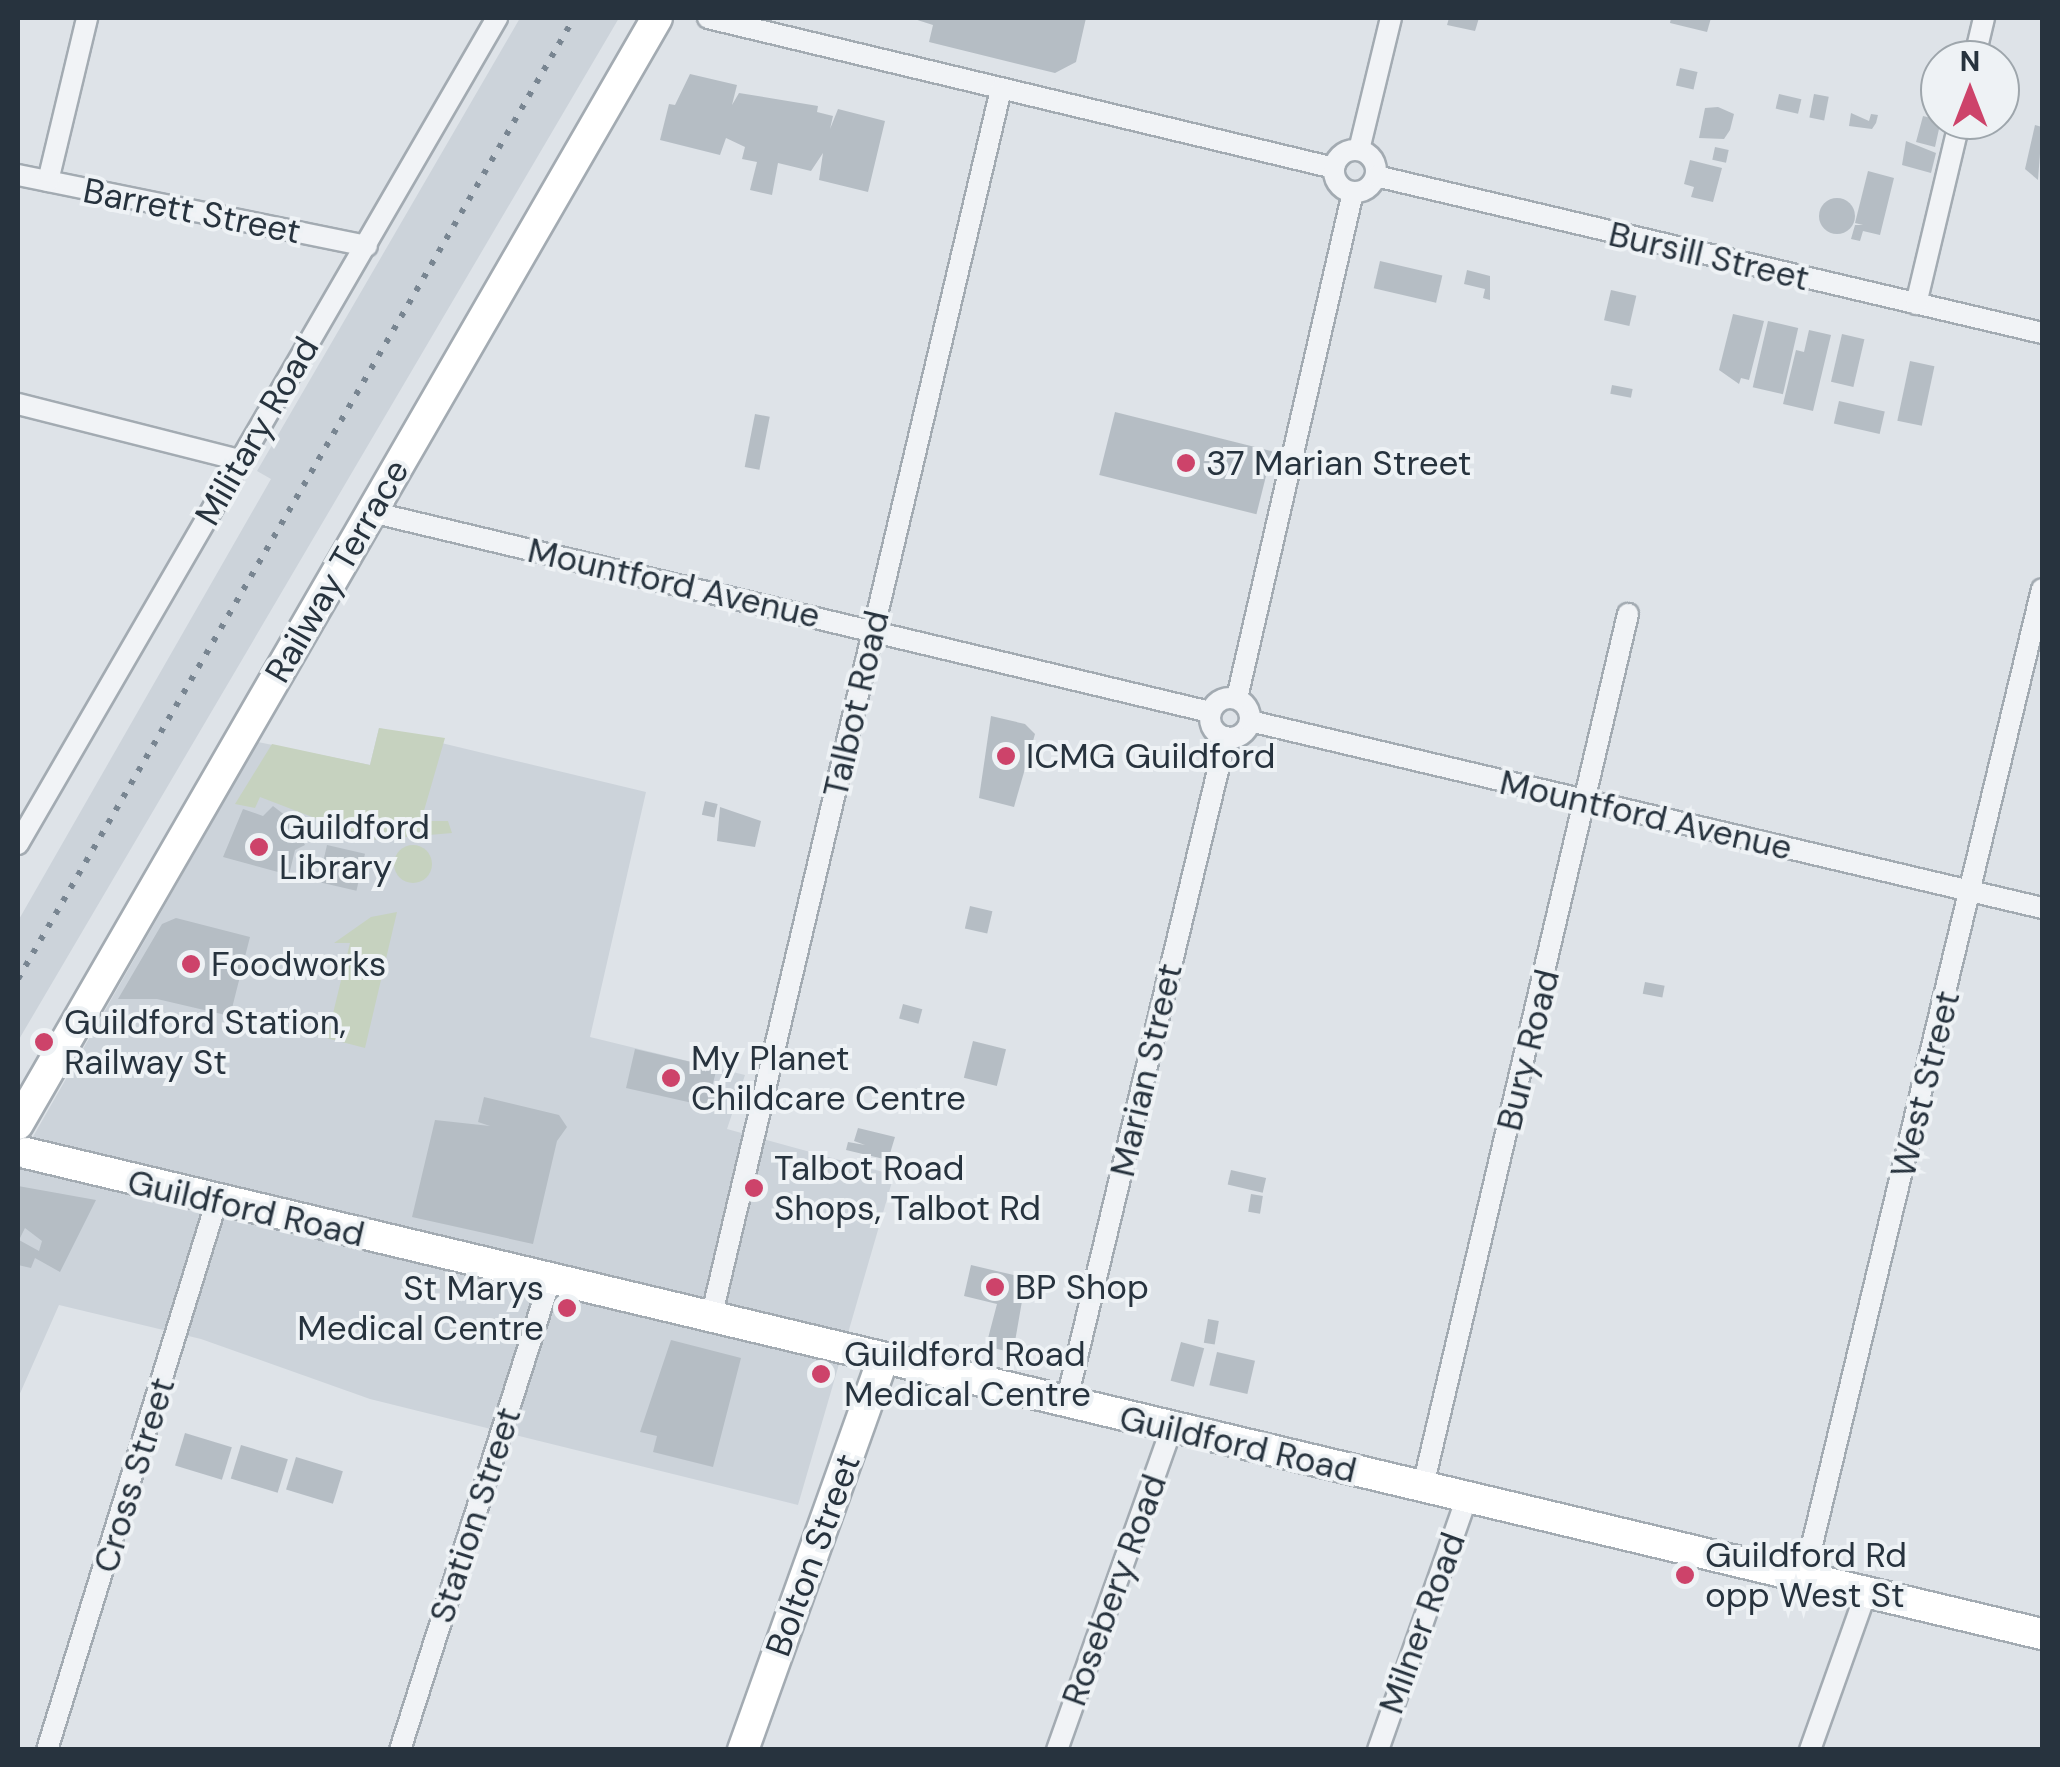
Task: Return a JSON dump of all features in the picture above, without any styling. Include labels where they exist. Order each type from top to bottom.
[{"type":"street","points":[[48,182],[87,18]]},
{"type":"street","name":"Military Road","points":[[18,844],[497,18]]},
{"type":"street","name":"Railway Terrace","points":[[20,1142],[371,512],[657,18]]},
{"type":"street","points":[[708,18],[1334,168]]},
{"type":"street","points":[[1360,150],[1391,18]]},
{"type":"street","name":"Talbot Road","points":[[711,1318],[1000,89]]},
{"type":"street","points":[[1916,304],[1955,140]]},
{"type":"street","points":[[1360,150],[1374,160],[1376,176],[1370,187],[1353,192],[1340,186],[1334,168],[1346,152],[1360,150]]},
{"type":"street","name":"Barrett Street","points":[[18,175],[367,246]]},
{"type":"street","name":"Bursill Street","points":[[1376,176],[2042,333]]},
{"type":"street","points":[[1236,698],[1353,192]]},
{"type":"street","points":[[18,404],[240,460]]},
{"type":"street","name":"Mountford Avenue","points":[[371,512],[1210,712]]},
{"type":"street","name":"West Street","points":[[1804,1578],[2037,638],[2042,589]]},
{"type":"street","name":"Bury Road","points":[[1423,1486],[1588,802],[1628,614]]},
{"type":"street","points":[[1223,698],[1236,698],[1249,710],[1250,721],[1239,736],[1226,738],[1211,725],[1210,712],[1223,698]]},
{"type":"street","name":"Mountford Avenue","points":[[1250,721],[2042,908]]},
{"type":"street","name":"Marian Street","points":[[1066,1404],[1226,738]]},
{"type":"street","name":"Guildford Road","points":[[20,1142],[217,1200],[1171,1430],[2042,1634]]},
{"type":"street","name":"Cross Street","points":[[47,1750],[217,1200]]},
{"type":"street","name":"Station Street","points":[[400,1750],[550,1280]]},
{"type":"street","name":"Bolton Street","points":[[743,1750],[883,1360]]},
{"type":"street","name":"Rosebery Road","points":[[1057,1750],[1171,1430]]},
{"type":"street","name":"Milner Road","points":[[1378,1750],[1467,1497]]},
{"type":"street","points":[[1810,1750],[1866,1592]]},
{"type":"shaded area","points":[[520,18],[619,18],[18,1041],[18,921],[271,479],[257,471]]},
{"type":"shaded area","points":[[379,728],[646,792],[590,1037],[745,1075],[727,1129],[894,1175],[798,1505],[370,1399],[201,1339],[59,1305],[18,1398],[18,1163],[258,742],[370,765]]},
{"type":"green space","points":[[379,728],[445,738],[421,821],[448,821],[452,833],[372,840],[260,797],[255,808],[235,804],[272,744],[370,765]]},
{"type":"green space","points":[[413,845],[426,851],[432,864],[426,877],[413,883],[400,877],[394,864],[400,851]]},
{"type":"green space","points":[[397,912],[365,1048],[315,1035],[329,1030],[350,943],[334,943],[371,917]]},
{"type":"building","points":[[911,18],[1086,18],[1076,62],[1055,73],[929,42],[933,25]]},
{"type":"building","points":[[1449,18],[1479,18],[1475,31],[1447,25]]},
{"type":"building","points":[[1671,18],[1711,18],[1707,32],[1670,23]]},
{"type":"building","points":[[1680,68],[1698,72],[1693,90],[1676,86]]},
{"type":"building","points":[[690,74],[737,85],[732,105],[739,93],[818,106],[817,112],[833,116],[830,129],[838,109],[885,121],[868,192],[819,180],[823,153],[811,171],[778,163],[772,195],[750,190],[757,162],[742,159],[745,147],[726,138],[720,155],[660,140],[669,104],[675,105]]},
{"type":"building","points":[[1779,94],[1801,99],[1798,114],[1776,109]]},
{"type":"building","points":[[1814,94],[1829,97],[1824,120],[1809,118]]},
{"type":"building","points":[[1718,107],[1734,114],[1730,130],[1724,139],[1699,138],[1705,108]]},
{"type":"building","points":[[1851,113],[1869,121],[1871,114],[1878,115],[1872,129],[1849,126]]},
{"type":"building","points":[[2035,125],[2042,127],[2038,180],[2025,169]]},
{"type":"building","points":[[1920,127],[1920,140],[1937,140],[1935,147],[1916,142]]},
{"type":"building","points":[[1906,141],[1936,153],[1931,173],[1902,165]]},
{"type":"building","points":[[1715,147],[1729,150],[1726,163],[1712,160]]},
{"type":"building","points":[[1690,160],[1722,168],[1713,202],[1691,197],[1694,187],[1684,184]]},
{"type":"building","points":[[1868,171],[1894,178],[1880,235],[1863,231],[1860,241],[1851,239],[1855,225],[1863,225],[1855,223]]},
{"type":"building","points":[[1837,198],[1850,203],[1855,216],[1850,229],[1837,234],[1824,229],[1819,216],[1824,203]]},
{"type":"building","points":[[1380,261],[1442,275],[1436,303],[1374,288]]},
{"type":"building","points":[[1467,270],[1490,276],[1490,300],[1483,298],[1485,289],[1464,284]]},
{"type":"building","points":[[1611,290],[1636,296],[1629,326],[1604,320]]},
{"type":"building","points":[[1733,314],[1764,321],[1749,380],[1741,378],[1739,384],[1719,370]]},
{"type":"building","points":[[1768,321],[1798,328],[1783,394],[1753,387]]},
{"type":"building","points":[[1809,330],[1831,335],[1813,411],[1783,404],[1796,350],[1804,352]]},
{"type":"building","points":[[1842,334],[1864,339],[1853,387],[1831,382]]},
{"type":"building","points":[[1910,361],[1934,366],[1922,426],[1897,421]]},
{"type":"building","points":[[1612,385],[1633,389],[1631,398],[1610,394]]},
{"type":"building","points":[[1839,401],[1885,412],[1880,434],[1834,423]]},
{"type":"building","name":"37 Marian Street","points":[[1115,412],[1272,451],[1256,514],[1099,475]]},
{"type":"building","points":[[755,414],[770,417],[759,470],[745,467]]},
{"type":"building","name":"ICMG Guildford","points":[[991,716],[1025,724],[1035,734],[1014,807],[979,798]]},
{"type":"building","points":[[705,801],[718,804],[715,818],[702,815]]},
{"type":"building","points":[[273,806],[295,823],[284,833],[288,839],[298,831],[305,845],[295,850],[289,875],[223,857],[243,809],[263,816]]},
{"type":"building","points":[[720,807],[761,821],[755,847],[717,841]]},
{"type":"building","points":[[327,845],[365,854],[356,891],[318,882]]},
{"type":"building","points":[[970,906],[992,911],[987,934],[965,928]]},
{"type":"building","name":"Foodworks","points":[[176,918],[250,937],[230,1016],[157,999],[118,999],[162,924]]},
{"type":"building","points":[[1645,982],[1665,986],[1662,998],[1643,994]]},
{"type":"building","points":[[903,1004],[922,1009],[918,1024],[899,1018]]},
{"type":"building","points":[[973,1041],[1006,1049],[997,1086],[964,1078]]},
{"type":"building","name":"My Planet Childcare Centre","points":[[635,1049],[717,1068],[710,1094],[722,1096],[719,1109],[626,1088]]},
{"type":"building","points":[[484,1097],[559,1115],[567,1127],[557,1141],[533,1244],[412,1217],[435,1120],[490,1126],[478,1122]]},
{"type":"building","points":[[858,1128],[895,1137],[888,1160],[846,1150],[848,1142],[865,1145],[854,1141]]},
{"type":"building","points":[[1231,1170],[1266,1178],[1263,1193],[1228,1185]]},
{"type":"building","points":[[18,1186],[96,1200],[60,1272],[35,1258],[31,1268],[18,1265]],"holes":[[[25,1228],[42,1241],[39,1251],[19,1240]]]},
{"type":"building","points":[[1251,1194],[1263,1196],[1260,1214],[1248,1212]]},
{"type":"building","name":"BP Shop","points":[[971,1265],[1026,1278],[1013,1353],[986,1346],[997,1304],[964,1296]]},
{"type":"building","points":[[1208,1319],[1219,1321],[1215,1345],[1204,1343]]},
{"type":"building","points":[[671,1340],[741,1358],[713,1467],[653,1452],[657,1436],[640,1432]]},
{"type":"building","points":[[1181,1342],[1204,1348],[1194,1387],[1171,1381]]},
{"type":"building","points":[[1217,1352],[1255,1361],[1247,1394],[1209,1385]]},
{"type":"building","points":[[185,1433],[232,1447],[222,1480],[175,1466]]},
{"type":"building","points":[[241,1445],[288,1459],[278,1493],[231,1478]]},
{"type":"building","points":[[296,1457],[343,1471],[333,1504],[286,1490]]},
{"type":"railway","points":[[18,979],[574,18]]},
{"type":"place","name":"37 Marian Street","points":[[1186,463]]},
{"type":"place","name":"ICMG Guildford","points":[[1006,756]]},
{"type":"place","name":"Guildford Library","points":[[259,847]]},
{"type":"place","name":"Foodworks","points":[[191,964]]},
{"type":"place","name":"Guildford Station, Railway St","points":[[44,1042]]},
{"type":"place","name":"My Planet Childcare Centre","points":[[671,1078]]},
{"type":"place","name":"Talbot Road Shops, Talbot Rd","points":[[754,1188]]},
{"type":"place","name":"BP Shop","points":[[995,1287]]},
{"type":"place","name":"St Marys Medical Centre","points":[[567,1308]]},
{"type":"place","name":"Guildford Road Medical Centre","points":[[821,1374]]},
{"type":"place","name":"Guildford Rd opp West St","points":[[1685,1575]]}]
